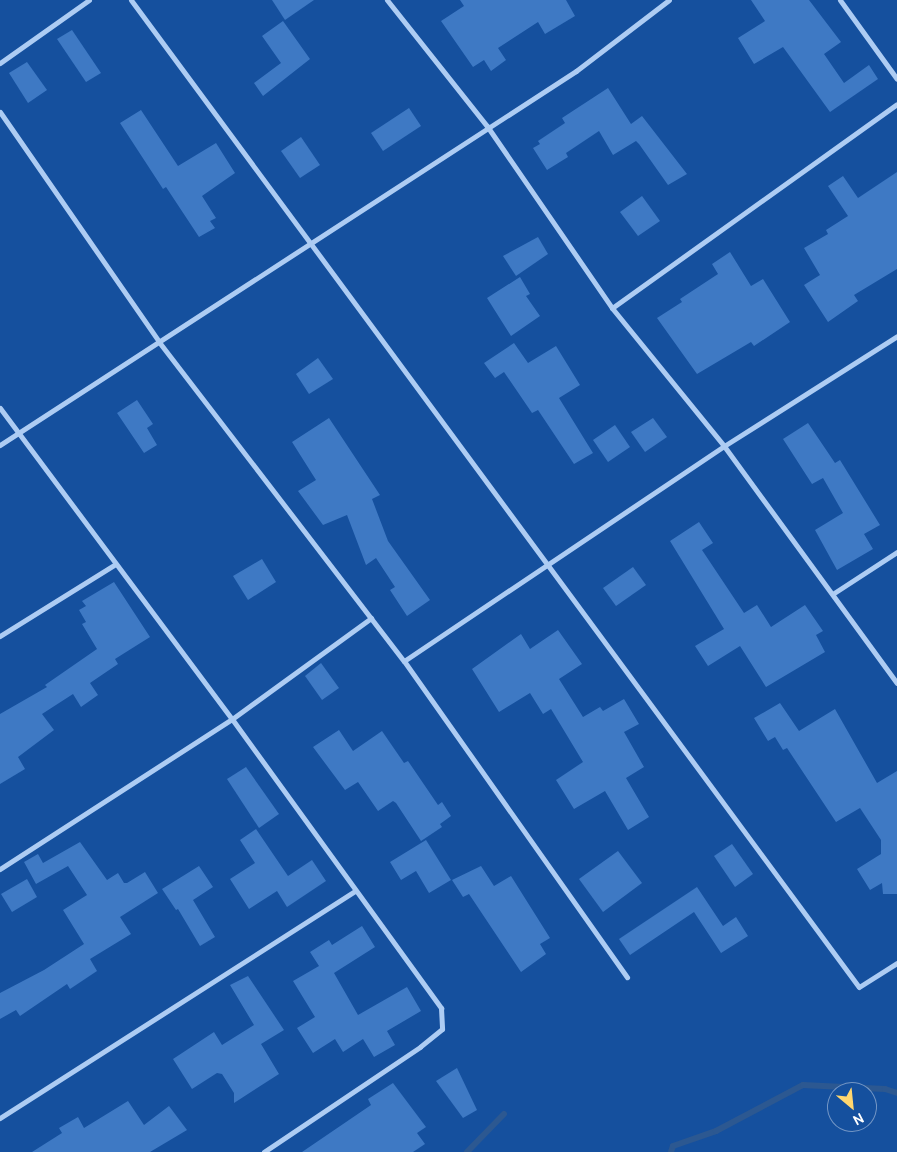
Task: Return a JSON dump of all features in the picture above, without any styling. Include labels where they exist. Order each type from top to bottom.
[{"type":"street","points":[[0,63],[89,0]]},
{"type":"street","points":[[131,0],[550,564],[859,987],[897,962]]},
{"type":"street","points":[[387,0],[487,126],[612,308],[724,446],[834,593],[897,683]]},
{"type":"street","points":[[0,444],[311,244],[487,126],[576,70],[669,0]]},
{"type":"street","points":[[840,0],[897,79]]},
{"type":"street","points":[[612,308],[897,104]]},
{"type":"street","points":[[0,112],[159,342],[404,661],[627,977]]},
{"type":"street","points":[[404,661],[724,446],[897,336]]},
{"type":"street","points":[[0,408],[114,565],[232,719],[355,891],[430,990],[441,1008],[442,1029],[420,1047],[264,1152]]},
{"type":"street","points":[[834,593],[897,552]]},
{"type":"street","points":[[0,636],[114,565]]},
{"type":"street","points":[[0,869],[232,719],[371,618]]},
{"type":"street","points":[[0,1118],[355,891]]},
{"type":"building","points":[[272,0],[314,0],[285,20]]},
{"type":"building","points":[[460,0],[566,0],[575,16],[545,34],[538,22],[498,48],[506,60],[491,71],[484,60],[473,67],[441,21],[464,6]]},
{"type":"building","points":[[751,0],[809,0],[841,42],[824,54],[844,83],[869,65],[878,79],[830,112],[783,47],[754,64],[738,38],[765,21]]},
{"type":"building","points":[[283,21],[310,59],[263,96],[254,83],[281,63],[262,36]]},
{"type":"building","points":[[72,30],[101,73],[86,82],[57,39]]},
{"type":"building","points":[[27,62],[47,90],[28,103],[9,73]]},
{"type":"building","points":[[608,88],[631,124],[642,116],[687,174],[668,185],[636,141],[613,155],[599,131],[566,153],[568,157],[547,170],[533,148],[540,144],[538,141],[565,123],[562,118]]},
{"type":"building","points":[[409,108],[421,126],[383,151],[371,133]]},
{"type":"building","points":[[141,110],[178,166],[216,143],[235,173],[202,196],[216,218],[210,221],[215,228],[199,237],[166,187],[163,189],[120,123]]},
{"type":"building","points":[[301,137],[320,165],[300,178],[281,151]]},
{"type":"building","points":[[897,172],[897,269],[854,295],[858,301],[828,322],[804,285],[820,275],[804,248],[828,234],[826,230],[848,216],[828,186],[843,176],[858,198]]},
{"type":"building","points":[[642,196],[660,221],[638,236],[620,212]]},
{"type":"building","points":[[538,237],[548,254],[516,276],[503,256]]},
{"type":"building","points":[[730,252],[751,286],[763,279],[790,322],[754,346],[751,342],[697,374],[657,318],[682,302],[680,299],[718,274],[712,264]]},
{"type":"building","points":[[520,277],[530,294],[526,296],[540,316],[511,336],[487,298]]},
{"type":"building","points":[[514,343],[528,363],[556,346],[580,385],[559,398],[593,453],[574,464],[538,410],[532,413],[504,372],[495,378],[484,363]]},
{"type":"building","points":[[318,358],[333,379],[309,394],[296,374]]},
{"type":"building","points":[[137,400],[153,424],[147,428],[157,445],[144,453],[117,413]]},
{"type":"building","points":[[329,418],[380,495],[372,499],[388,541],[430,600],[407,616],[390,590],[395,587],[376,558],[366,565],[347,515],[323,525],[298,491],[316,480],[292,442]]},
{"type":"building","points":[[653,418],[667,437],[645,452],[631,432]]},
{"type":"building","points":[[808,423],[835,463],[840,460],[880,525],[864,534],[873,549],[837,570],[815,530],[843,513],[823,478],[812,484],[783,439]]},
{"type":"building","points":[[615,425],[630,447],[608,462],[593,440]]},
{"type":"building","points":[[699,522],[713,543],[702,550],[744,613],[757,605],[771,627],[805,605],[823,631],[816,635],[825,652],[766,687],[740,646],[708,666],[695,646],[724,629],[670,541]]},
{"type":"building","points":[[262,559],[276,582],[248,600],[233,576]]},
{"type":"building","points":[[633,567],[646,585],[616,606],[603,588]]},
{"type":"building","points":[[114,582],[150,637],[115,659],[118,664],[90,683],[98,695],[81,707],[73,694],[42,714],[54,730],[18,757],[25,769],[0,784],[0,714],[47,687],[45,685],[97,649],[82,624],[86,622],[79,610],[86,606],[82,601]]},
{"type":"building","points":[[558,630],[582,664],[559,679],[583,717],[600,707],[603,711],[624,699],[639,724],[624,732],[644,767],[626,778],[649,817],[628,830],[605,791],[574,809],[556,780],[583,762],[551,709],[543,714],[530,693],[499,712],[472,669],[521,634],[530,649]]},
{"type":"building","points":[[321,663],[339,688],[322,700],[305,676]]},
{"type":"building","points":[[780,703],[799,731],[835,709],[877,783],[897,771],[897,894],[883,894],[882,883],[870,890],[857,869],[881,854],[881,840],[860,808],[836,822],[787,748],[783,750],[775,737],[768,741],[754,718]]},
{"type":"building","points":[[339,730],[353,751],[382,731],[404,763],[408,761],[438,805],[442,802],[451,816],[440,824],[442,827],[421,841],[396,803],[393,801],[378,811],[358,782],[345,790],[313,747]]},
{"type":"building","points":[[246,767],[279,814],[259,828],[227,779]]},
{"type":"building","points":[[256,829],[288,876],[312,860],[326,881],[287,907],[277,891],[249,909],[230,879],[255,863],[240,840]]},
{"type":"building","points":[[426,840],[451,880],[429,893],[416,871],[401,880],[390,862]]},
{"type":"building","points":[[80,842],[107,880],[118,873],[124,883],[127,883],[145,872],[158,893],[120,917],[131,934],[90,959],[97,971],[70,989],[67,984],[20,1016],[16,1010],[0,1019],[0,993],[44,970],[84,944],[63,910],[87,895],[68,866],[36,884],[24,862],[38,854],[43,863]]},
{"type":"building","points":[[732,844],[753,874],[735,887],[714,856]]},
{"type":"building","points":[[618,851],[642,883],[603,912],[579,879]]},
{"type":"building","points":[[199,866],[213,887],[193,900],[215,937],[200,946],[178,909],[176,910],[162,889]]},
{"type":"building","points":[[481,866],[494,886],[511,876],[550,938],[540,944],[546,954],[521,972],[469,894],[463,897],[452,880]]},
{"type":"building","points":[[27,879],[37,897],[12,912],[1,894]]},
{"type":"building","points":[[697,887],[723,926],[736,917],[748,936],[721,953],[694,912],[630,955],[619,939]]},
{"type":"building","points":[[362,926],[375,947],[334,973],[358,1015],[407,987],[421,1011],[387,1031],[395,1045],[374,1057],[363,1039],[343,1052],[335,1039],[313,1053],[297,1028],[315,1017],[293,981],[319,966],[310,952],[329,940],[332,945]]},
{"type":"building","points":[[248,976],[284,1030],[261,1044],[279,1074],[234,1103],[234,1093],[222,1074],[217,1073],[192,1089],[173,1059],[214,1032],[222,1045],[254,1025],[230,985]]},
{"type":"building","points":[[457,1068],[477,1110],[463,1118],[436,1081]]},
{"type":"building","points":[[393,1083],[426,1127],[417,1133],[425,1144],[413,1152],[302,1152],[371,1105],[368,1099]]},
{"type":"building","points":[[128,1101],[144,1125],[169,1106],[187,1130],[150,1152],[32,1152],[62,1133],[59,1128],[78,1117],[84,1128]]},
{"type":"waterway","points":[[671,1152],[673,1146],[716,1131],[803,1085],[885,1089],[897,1093]]},
{"type":"waterway","points":[[467,1152],[504,1114]]}]
